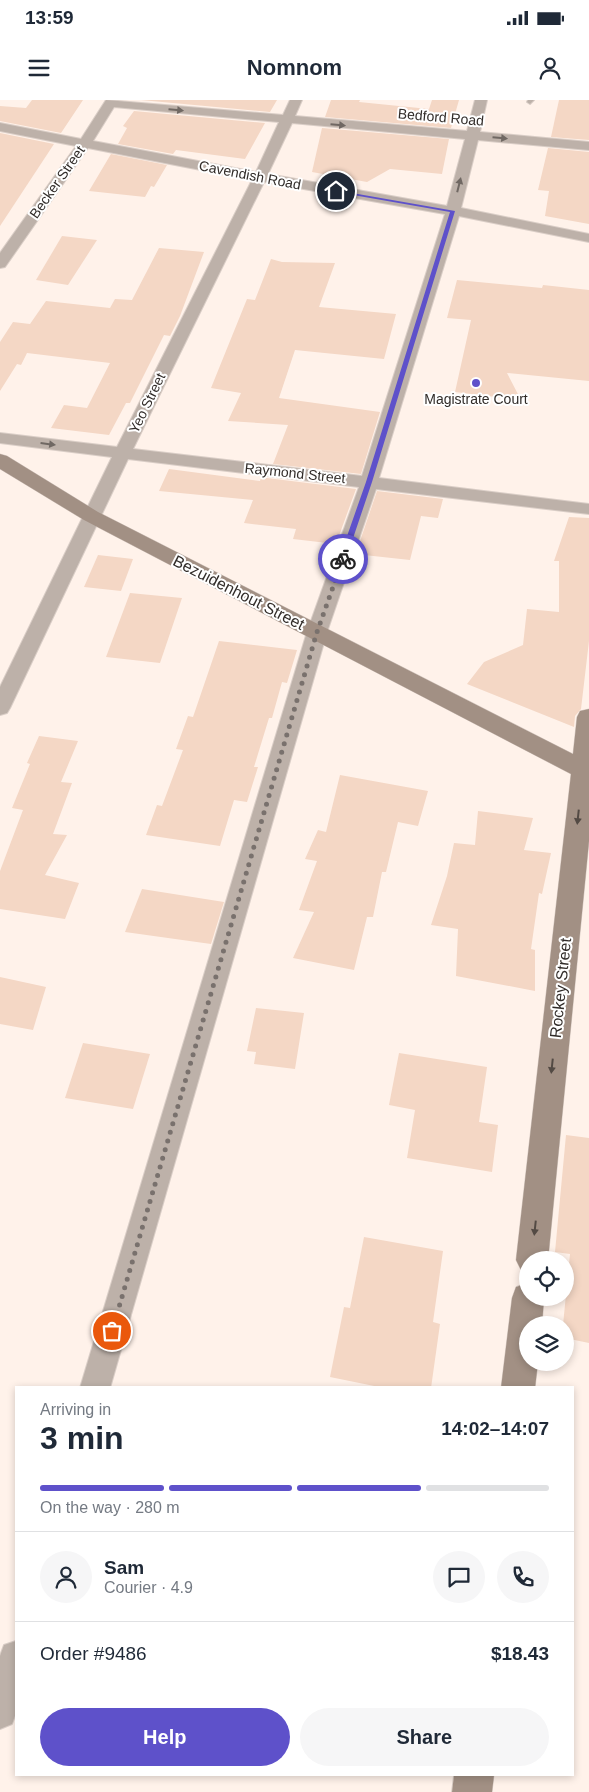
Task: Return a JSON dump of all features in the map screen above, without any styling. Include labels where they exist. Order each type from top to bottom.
[{"type":"street","name":"Yeo Street","points":[[0,708],[296,100]]},
{"type":"street","points":[[96,1386],[317,632],[369,482],[453,211],[481,100]]},
{"type":"street","name":"Bedford Road","points":[[111,102],[286,120],[589,146]]},
{"type":"street","name":"Becker Street","points":[[0,264],[85,143],[111,102]]},
{"type":"street","name":"Cavendish Road","points":[[0,127],[589,238]]},
{"type":"street","name":"Raymond Street","points":[[0,438],[589,510]]},
{"type":"street","name":"Bezuidenhout Street","points":[[0,460],[92,516],[586,771]]},
{"type":"street","name":"Rockey Street","points":[[533,1251],[586,771],[589,716]]},
{"type":"street","points":[[518,1386],[527,1306]]},
{"type":"street","points":[[0,1712],[15,1660]]},
{"type":"street","points":[[472,1792],[474,1776]]},
{"type":"building","points":[[32,100],[83,100],[61,133],[0,121],[0,106],[26,108]]},
{"type":"building","points":[[141,100],[277,100],[270,112]]},
{"type":"building","points":[[331,100],[360,100],[359,102],[429,109],[432,100],[459,100],[451,128],[325,117]]},
{"type":"building","points":[[559,100],[589,100],[589,140],[551,137]]},
{"type":"building","points":[[134,111],[265,123],[245,159],[176,150],[173,154],[118,144],[127,128],[123,126]]},
{"type":"building","points":[[322,128],[449,139],[442,174],[390,169],[367,182],[312,172]]},
{"type":"building","points":[[0,133],[54,144],[0,226]]},
{"type":"building","points":[[548,148],[589,152],[589,224],[545,216],[549,191],[538,190]]},
{"type":"building","points":[[111,154],[167,165],[154,187],[151,186],[145,197],[89,191]]},
{"type":"building","points":[[62,236],[97,240],[68,285],[36,280]]},
{"type":"building","points":[[159,248],[204,252],[180,316],[170,336],[164,335],[130,403],[126,403],[109,435],[51,428],[64,405],[87,408],[110,363],[27,353],[21,365],[17,364],[0,391],[0,342],[13,322],[30,324],[46,301],[110,308],[115,299],[132,300]]},
{"type":"building","points":[[271,259],[282,262],[335,263],[319,307],[396,314],[384,359],[295,350],[279,398],[380,412],[361,474],[273,464],[288,425],[228,421],[241,393],[211,388],[247,299],[255,300]]},
{"type":"building","points":[[457,280],[542,288],[543,285],[589,290],[589,381],[507,373],[521,400],[455,392],[471,320],[447,318]]},
{"type":"building","points":[[169,469],[260,481],[261,478],[267,478],[356,489],[336,544],[293,539],[296,529],[244,523],[253,500],[159,491]]},
{"type":"building","points":[[377,491],[443,499],[438,518],[421,516],[410,560],[364,555],[366,548],[358,547]]},
{"type":"building","points":[[569,517],[589,518],[589,641],[581,709],[575,716],[574,727],[467,684],[484,662],[523,645],[527,609],[559,612],[559,561],[554,561]]},
{"type":"building","points":[[98,555],[133,559],[121,591],[84,587]]},
{"type":"building","points":[[130,593],[182,598],[160,663],[106,657]]},
{"type":"building","points":[[219,641],[297,650],[287,683],[282,682],[272,718],[269,718],[254,767],[258,767],[247,802],[234,800],[220,846],[146,835],[157,805],[162,806],[183,750],[176,749],[188,716],[193,717]]},
{"type":"building","points":[[39,736],[78,741],[61,782],[72,783],[53,834],[67,835],[45,875],[79,883],[65,919],[0,909],[0,871],[23,810],[12,808],[30,764],[27,763]]},
{"type":"building","points":[[340,775],[428,791],[418,826],[398,822],[386,872],[382,872],[373,917],[367,917],[354,970],[293,958],[314,912],[299,910],[317,861],[305,859],[318,830],[326,832]]},
{"type":"building","points":[[478,811],[533,818],[524,850],[551,853],[542,894],[539,893],[531,949],[535,950],[535,991],[456,976],[458,929],[431,925],[447,876],[454,843],[475,845]]},
{"type":"building","points":[[142,889],[224,902],[211,944],[125,932]]},
{"type":"building","points":[[0,977],[46,987],[33,1030],[0,1024]]},
{"type":"building","points":[[256,1008],[304,1013],[295,1069],[254,1064],[256,1052],[247,1051]]},
{"type":"building","points":[[83,1043],[150,1054],[133,1109],[65,1098]]},
{"type":"building","points":[[399,1053],[487,1067],[479,1122],[498,1125],[492,1172],[407,1158],[415,1110],[389,1105]]},
{"type":"building","points":[[566,1135],[589,1138],[589,1343],[574,1340],[574,1316],[564,1316],[565,1306],[574,1306],[574,1251],[555,1251]]},
{"type":"building","points":[[364,1237],[443,1251],[433,1322],[440,1324],[431,1386],[374,1386],[330,1377],[344,1307],[350,1308]]},
{"type":"way so far","points":[[112,1331],[317,632],[343,559]]},
{"type":"place","name":"Magistrate Court","points":[[476,383]]},
{"type":"route","points":[[336,191],[453,211],[369,482],[343,559]]}]
